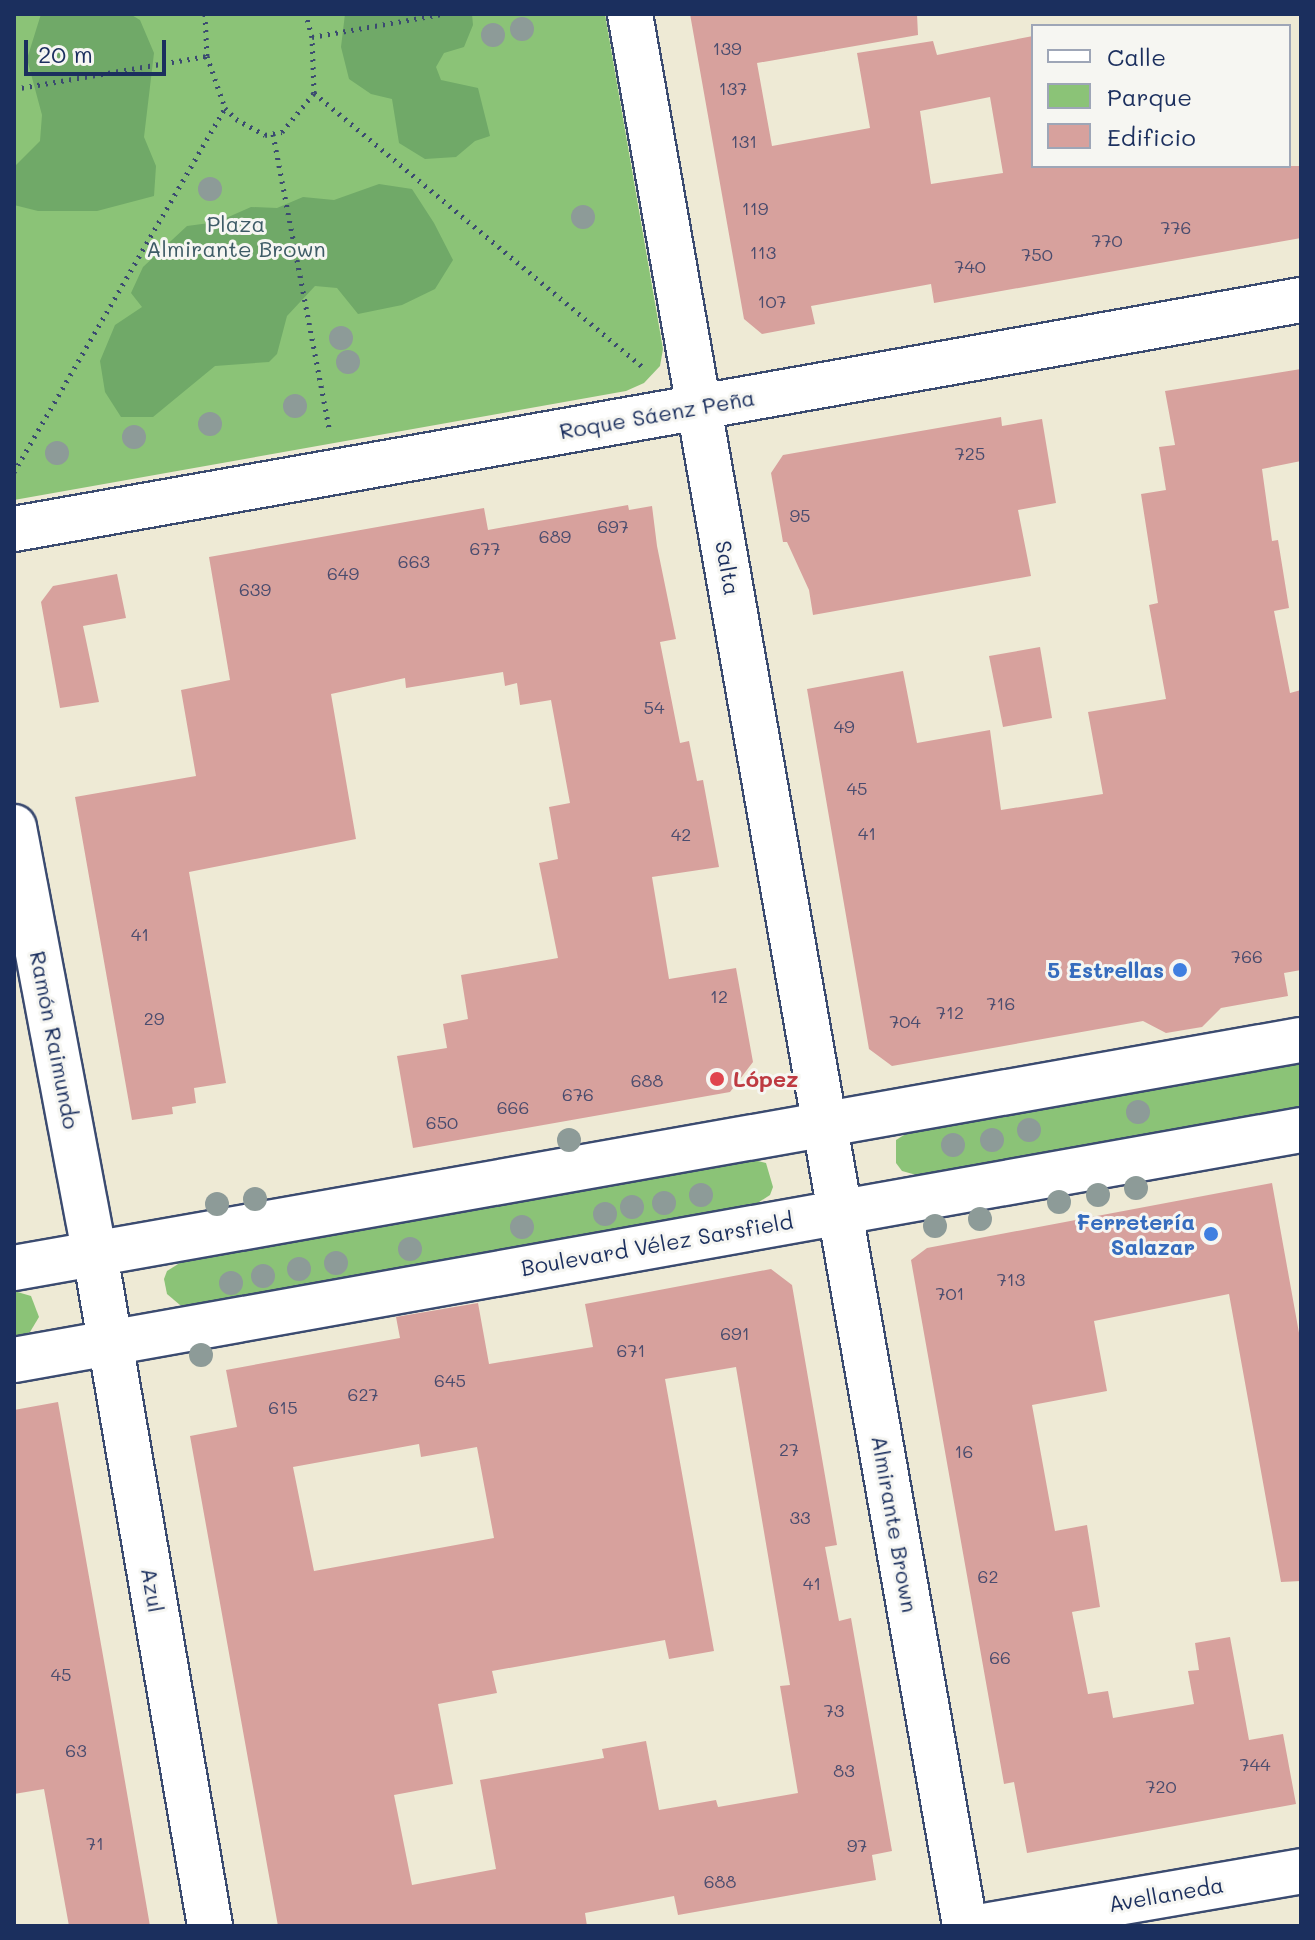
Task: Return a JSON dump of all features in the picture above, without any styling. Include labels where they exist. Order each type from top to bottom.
[{"type":"street","name":"Salta","points":[[630,14],[826,1122]]},
{"type":"street","name":"Roque Sáenz Peña","points":[[14,529],[1301,300]]},
{"type":"street","name":"Ramón Raimundo","points":[[14,827],[95,1254]]},
{"type":"street","points":[[14,1268],[1301,1040]]},
{"type":"street","name":"Almirante Brown","points":[[826,1122],[965,1926]]},
{"type":"street","name":"Boulevard Vélez Sarsfield","points":[[14,1360],[1301,1130]]},
{"type":"street","name":"Azul","points":[[95,1254],[210,1926]]},
{"type":"street","name":"Avellaneda","points":[[984,1926],[1301,1871]]},
{"type":"path","points":[[205,14],[207,56],[225,108],[250,128],[265,135],[282,132],[314,93],[312,37],[306,14]]},
{"type":"path","points":[[312,37],[443,14]]},
{"type":"path","points":[[14,89],[207,56]]},
{"type":"path","points":[[314,93],[646,370],[700,406]]},
{"type":"path","points":[[14,472],[225,108]]},
{"type":"path","points":[[273,134],[331,437]]},
{"type":"path","points":[[637,377],[655,360]]},
{"type":"green space","name":"Plaza Almirante Brown","points":[[14,14],[605,14],[663,349],[660,366],[644,383],[626,391],[14,500]]},
{"type":"green space","points":[[41,14],[130,14],[140,20],[154,53],[144,137],[156,166],[154,196],[97,211],[38,211],[14,205],[14,167],[40,141],[42,115],[27,59]]},
{"type":"green space","points":[[345,14],[472,14],[473,25],[464,47],[444,53],[436,67],[441,80],[478,88],[490,136],[475,141],[456,157],[425,159],[399,143],[392,99],[371,94],[349,79],[341,47]]},
{"type":"green space","points":[[379,184],[412,189],[434,223],[453,260],[435,289],[402,305],[358,314],[337,288],[315,286],[287,316],[277,354],[269,362],[215,366],[153,417],[121,417],[105,392],[100,361],[115,325],[142,307],[131,293],[143,267],[187,226],[217,222],[251,207],[277,208],[303,197],[334,200]]},
{"type":"green space","points":[[1301,1061],[1301,1108],[920,1176],[902,1171],[896,1163],[896,1140],[912,1130]]},
{"type":"green space","points":[[749,1159],[766,1163],[773,1187],[770,1195],[756,1204],[192,1305],[180,1305],[167,1294],[164,1279],[167,1271],[183,1261]]},
{"type":"green space","points":[[14,1291],[31,1296],[39,1317],[30,1332],[14,1338]]},
{"type":"building","points":[[690,14],[917,14],[918,35],[757,63],[772,146],[870,128],[857,53],[933,41],[937,55],[1031,36],[1031,168],[1301,166],[1301,238],[934,303],[931,284],[811,306],[815,324],[762,334],[744,319]],"holes":[[[990,97],[1003,173],[931,184],[920,111]]]},
{"type":"building","points":[[1301,369],[1301,461],[1262,469],[1272,541],[1278,540],[1289,608],[1274,611],[1290,693],[1301,690],[1301,970],[1284,973],[1288,996],[1221,1008],[1202,1027],[1166,1033],[1143,1021],[892,1066],[869,1049],[807,689],[903,671],[917,743],[990,730],[1001,810],[1103,794],[1088,712],[1166,699],[1149,605],[1158,603],[1141,494],[1166,490],[1159,447],[1175,445],[1165,391]]},
{"type":"building","points":[[1001,417],[1002,426],[1042,419],[1056,503],[1018,510],[1031,576],[813,615],[809,590],[787,542],[783,542],[771,473],[783,455]]},
{"type":"building","points":[[628,505],[629,510],[652,506],[676,639],[660,642],[680,743],[689,741],[697,781],[703,780],[719,867],[652,877],[669,979],[736,968],[753,1062],[730,1092],[413,1148],[397,1056],[447,1048],[443,1024],[468,1019],[461,975],[558,958],[539,863],[558,859],[549,807],[570,803],[551,700],[520,705],[517,683],[505,686],[503,672],[406,688],[405,678],[331,694],[356,839],[189,872],[226,1083],[194,1088],[196,1103],[172,1107],[173,1114],[132,1120],[75,797],[196,776],[181,690],[230,680],[209,557],[484,508],[488,530]]},
{"type":"building","points":[[117,574],[126,618],[83,626],[99,702],[60,708],[41,602],[53,586]]},
{"type":"building","points":[[1040,647],[1052,718],[1003,727],[989,656]]},
{"type":"building","points":[[1272,1183],[1301,1344],[1301,1581],[1281,1582],[1229,1294],[1094,1321],[1107,1391],[1032,1405],[1055,1531],[1087,1525],[1100,1607],[1072,1612],[1088,1694],[1108,1691],[1113,1718],[1194,1704],[1188,1671],[1199,1670],[1195,1643],[1230,1637],[1249,1740],[1283,1734],[1296,1804],[1027,1853],[1014,1782],[1004,1784],[911,1260],[927,1248]]},
{"type":"building","points":[[771,1269],[792,1285],[837,1545],[825,1547],[839,1621],[851,1618],[892,1851],[872,1855],[876,1880],[678,1915],[674,1896],[585,1913],[587,1926],[278,1926],[190,1436],[237,1427],[226,1370],[400,1338],[396,1317],[478,1303],[489,1364],[593,1347],[585,1304]],"holes":[[[736,1367],[790,1685],[780,1686],[798,1793],[718,1807],[716,1800],[659,1810],[646,1741],[602,1749],[604,1758],[480,1780],[496,1869],[412,1885],[394,1795],[453,1784],[438,1704],[497,1693],[492,1671],[665,1640],[669,1659],[714,1651],[665,1379]],[[419,1444],[421,1457],[477,1447],[494,1538],[314,1571],[293,1467]]]},
{"type":"building","points":[[58,1402],[150,1926],[69,1926],[44,1789],[14,1794],[14,1410]]},
{"type":"place","name":"5 Estrellas","points":[[1180,970]]},
{"type":"place","name":"López","points":[[717,1079]]},
{"type":"place","name":"Ferretería Salazar","points":[[1211,1234]]}]
